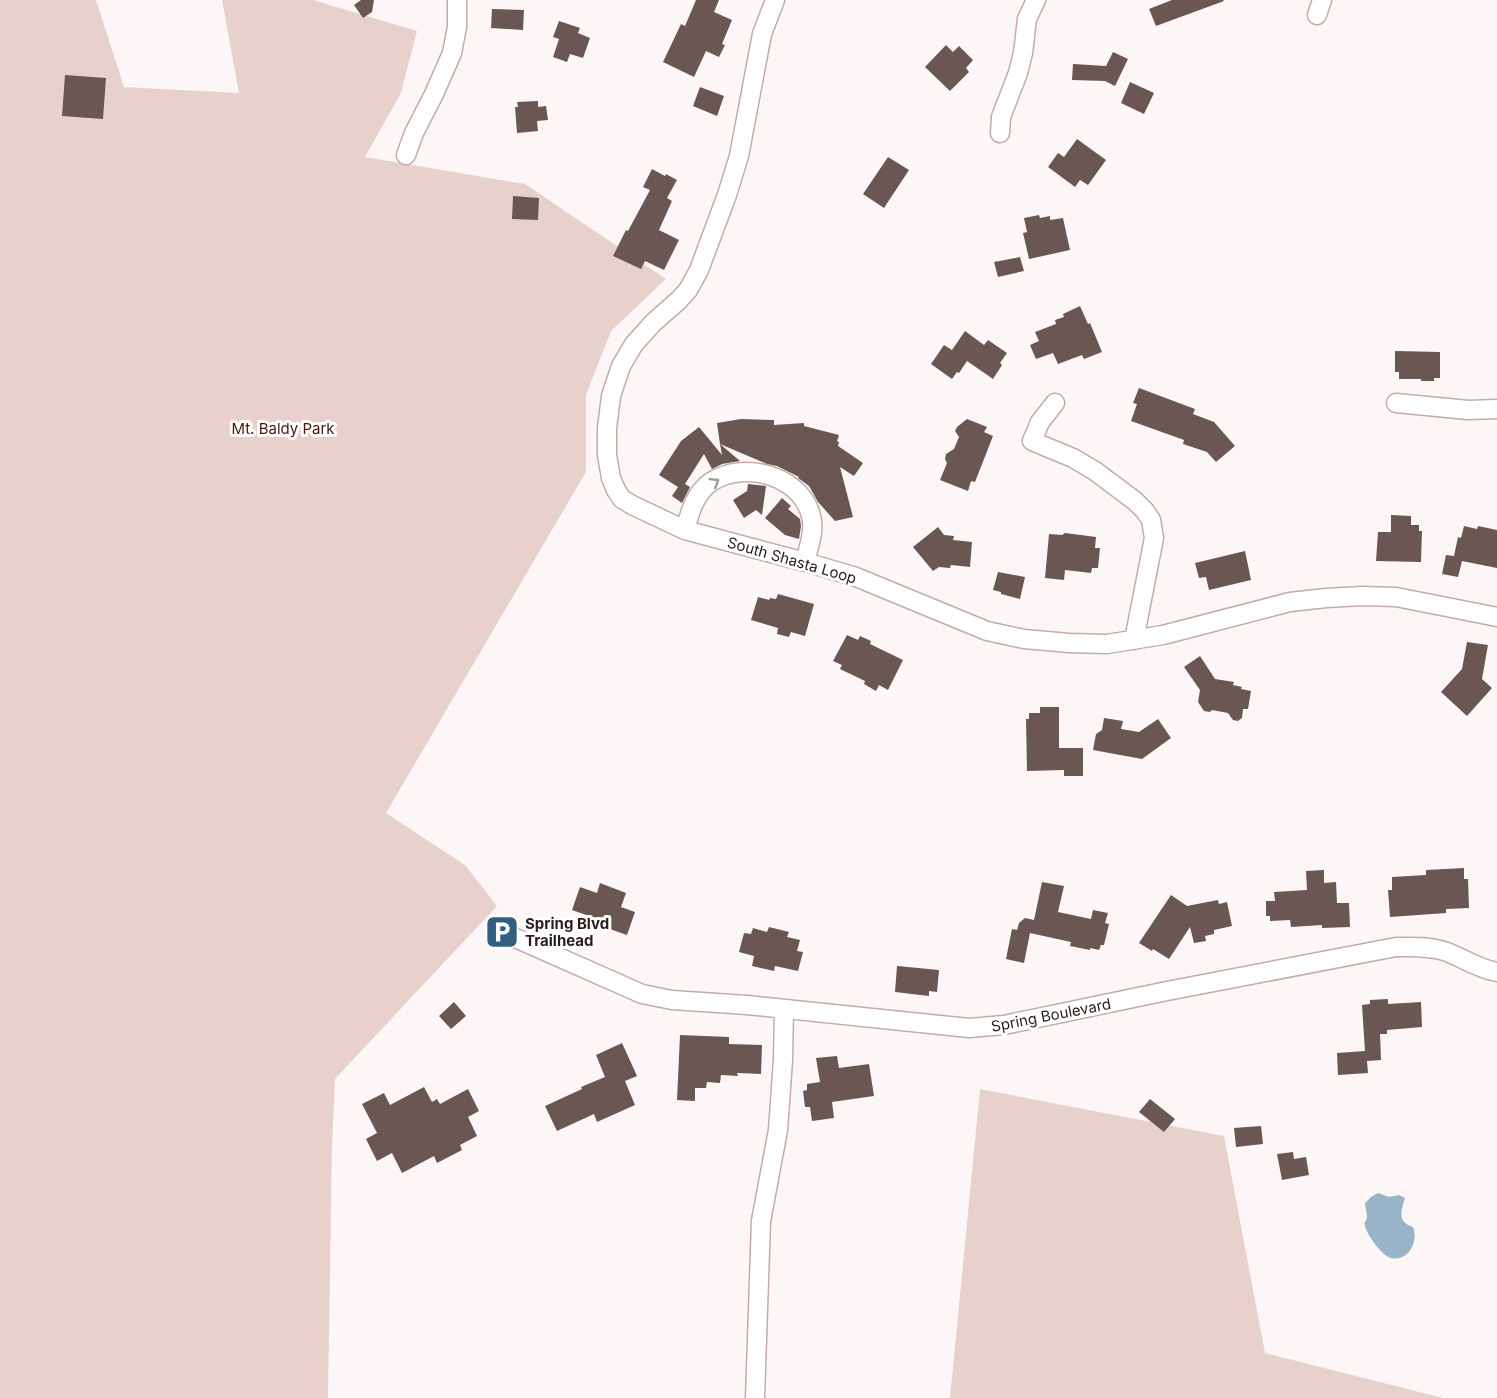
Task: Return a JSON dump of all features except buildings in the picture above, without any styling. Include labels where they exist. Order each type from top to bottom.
[{"type":"street","points":[[406,155],[452,53],[457,27],[457,0]]},
{"type":"street","name":"South Shasta Loop","points":[[775,0],[762,34],[739,156],[699,270],[688,290],[634,344],[621,366],[611,396],[607,428],[607,455],[611,478],[622,499],[685,530],[856,577],[987,631],[1024,639],[1107,644],[1163,635],[1290,602],[1362,596],[1396,597],[1497,617]]},
{"type":"street","points":[[1000,133],[1001,117],[1018,73],[1028,19],[1036,0]]},
{"type":"street","points":[[1055,403],[1040,422],[1032,441],[1073,458],[1095,471],[1135,501],[1151,520],[1155,538],[1134,640]]},
{"type":"street","points":[[1396,403],[1468,410],[1497,409]]},
{"type":"street","points":[[685,530],[698,496],[711,482],[729,475],[751,472],[774,477],[793,487],[806,501],[813,522],[805,562]]},
{"type":"street","name":"Spring Boulevard","points":[[502,932],[642,994],[665,999],[969,1028],[995,1027],[1396,947],[1422,946],[1444,951],[1487,971],[1497,972]]},
{"type":"street","points":[[755,1398],[761,1221],[778,1130],[783,1069],[784,1009]]},
{"type":"green space","name":"Mt. Baldy Park","points":[[0,0],[96,0],[124,87],[239,93],[222,0],[313,0],[417,31],[401,93],[365,157],[525,184],[666,279],[611,331],[586,395],[586,472],[386,813],[465,865],[497,906],[335,1079],[328,1398],[0,1398]]},
{"type":"green space","points":[[980,1089],[1224,1136],[1265,1353],[1443,1398],[950,1398]]},
{"type":"water","points":[[1378,1193],[1389,1197],[1399,1195],[1405,1198],[1402,1219],[1413,1227],[1414,1239],[1411,1250],[1402,1257],[1391,1258],[1383,1253],[1366,1230],[1365,1203]]},
{"type":"place","name":"Spring Blvd Trailhead","points":[[502,932]]}]
